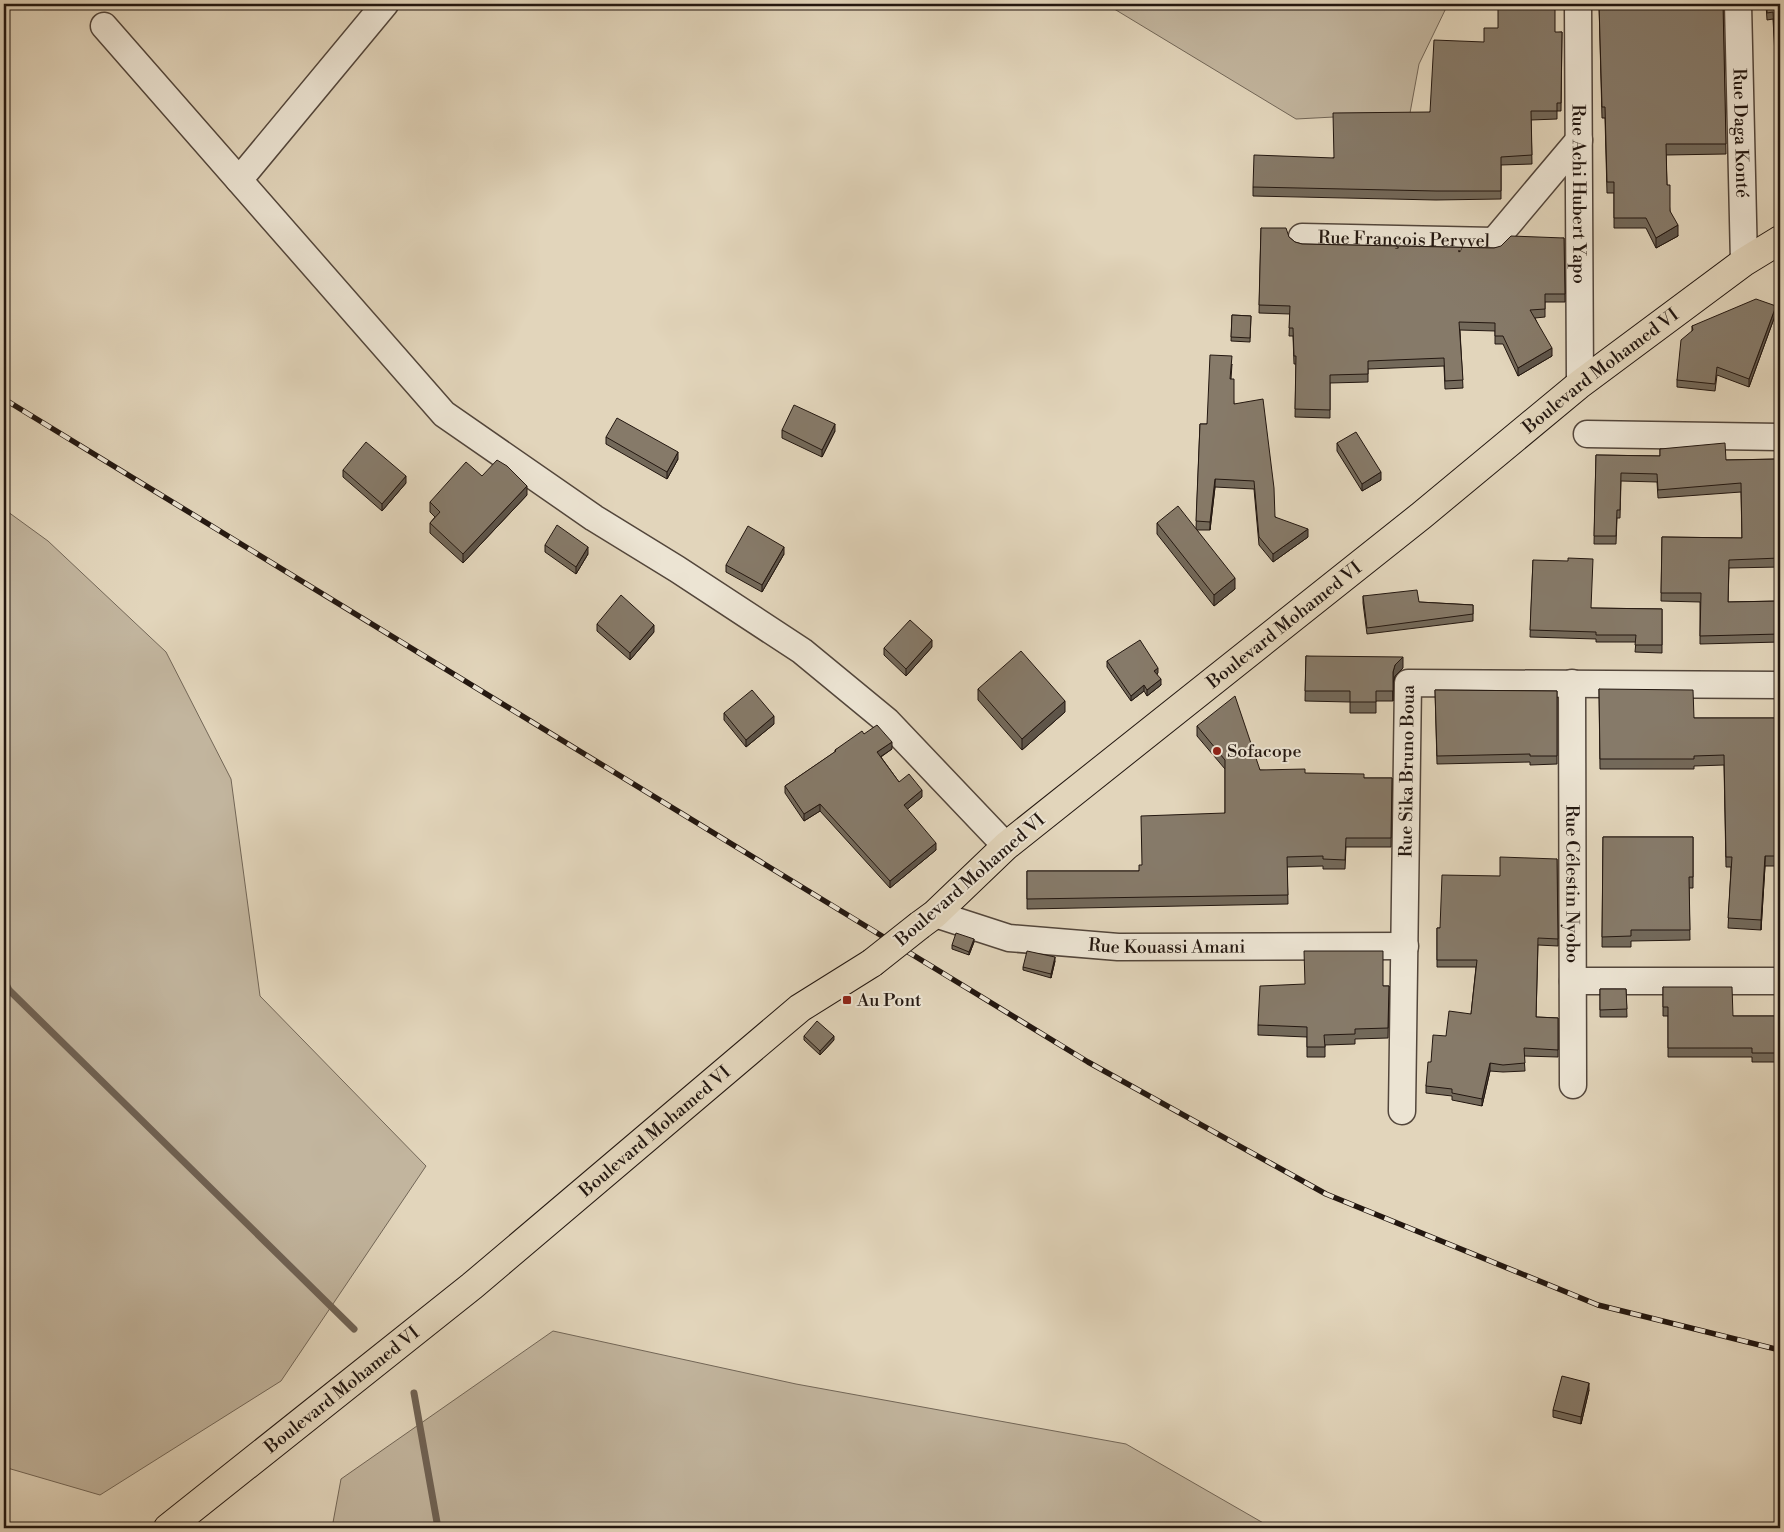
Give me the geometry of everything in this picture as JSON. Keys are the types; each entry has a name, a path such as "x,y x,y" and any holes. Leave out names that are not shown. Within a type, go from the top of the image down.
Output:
{"main road":[{"name":"Boulevard Mohamed VI","path":"168,1528 472,1286 800,1008 872,963 927,920 1006,846 1422,515 1580,384 1744,262 1780,240"}],"street":[{"path":"239,180 384,4"},
{"name":"Rue Achi Hubert Yapo","path":"1578,4 1580,384"},
{"name":"Rue Daga Konté","path":"1738,4 1744,262"},
{"path":"104,26 444,414 594,518 677,569 802,651 887,721 1006,846"},
{"name":"Rue François Peryvel","path":"1302,237 1494,241 1579,140"},
{"path":"1587,434 1780,437"},
{"name":"Rue Sika Bruno Boua","path":"1402,1111 1408,683 1780,685"},
{"name":"Rue Célestin Nyobo","path":"1572,683 1573,1085"},
{"name":"Rue Kouassi Amani","path":"927,920 1009,938 1118,947 1405,946"},
{"path":"1573,981 1780,981"}],"shaded area":[{"path":"1106,4 1448,4 1419,64 1410,113 1296,119"},
{"path":"4,509 48,541 166,652 231,779 260,996 426,1166 281,1381 100,1495 4,1467"},
{"path":"553,1331 796,1384 1126,1444 1272,1528 332,1528 341,1479"}],"building":[{"path":"1498,4 1555,4 1555,32 1562,32 1561,103 1557,103 1557,111 1531,111 1532,155 1501,157 1501,191 1253,187 1254,155 1334,158 1333,113 1430,112 1434,40 1484,42 1484,28 1498,28"},
{"path":"1599,4 1723,4 1726,144 1666,144 1667,185 1670,185 1670,211 1678,225 1656,238 1646,218 1614,218 1614,182 1607,182 1605,107 1602,107"},
{"path":"1767,4 1780,4 1780,108 1777,108 1779,66 1776,66 1773,12 1767,13"},
{"path":"1261,228 1286,228 1289,237 1295,242 1302,244 1494,248 1501,246 1511,236 1564,238 1565,294 1545,294 1545,309 1530,310 1552,348 1518,368 1503,336 1495,336 1495,323 1459,322 1463,380 1445,381 1444,358 1368,361 1368,374 1330,375 1330,410 1295,409 1296,356 1294,356 1293,328 1289,328 1290,306 1259,305"},
{"path":"1756,299 1776,306 1749,379 1717,367 1715,384 1677,380 1681,340 1693,330 1692,326"},
{"path":"1232,315 1251,316 1250,338 1231,337"},
{"path":"1210,355 1232,356 1230,379 1234,379 1234,404 1263,399 1274,488 1275,517 1308,529 1273,554 1259,537 1254,481 1215,479 1210,522 1196,521 1200,424 1207,424"},
{"path":"794,405 835,424 822,450 782,430"},
{"path":"617,418 678,452 667,472 606,437"},
{"path":"1356,432 1381,472 1362,484 1337,443"},
{"path":"366,442 406,476 382,504 343,470"},
{"path":"1725,443 1726,460 1780,459 1780,497 1778,497 1780,558 1729,560 1728,602 1780,601 1780,634 1700,636 1701,593 1661,593 1662,537 1742,538 1741,483 1658,490 1657,474 1621,473 1620,510 1617,510 1616,536 1594,536 1596,455 1660,456 1660,449"},
{"path":"497,460 507,466 527,486 463,554 430,523 440,512 430,502 466,462 482,476"},
{"path":"1178,506 1235,578 1214,595 1157,523"},
{"path":"557,525 588,547 576,567 545,545"},
{"path":"748,526 784,547 762,585 726,565"},
{"path":"1568,558 1593,559 1591,608 1662,609 1662,645 1635,645 1636,635 1596,635 1596,632 1530,630 1533,560 1568,561"},
{"path":"1417,590 1419,602 1473,605 1473,614 1367,628 1363,596"},
{"path":"621,595 654,625 630,653 597,624"},
{"path":"910,620 932,640 906,669 884,648"},
{"path":"1140,640 1158,668 1154,671 1161,679 1147,690 1144,685 1131,696 1107,661"},
{"path":"1021,651 1065,701 1022,739 978,689"},
{"path":"1306,656 1403,657 1395,665 1393,691 1376,691 1376,702 1350,702 1350,691 1305,691"},
{"path":"1599,689 1693,690 1694,718 1780,718 1780,856 1765,856 1761,920 1728,918 1732,857 1726,857 1724,755 1694,756 1694,759 1600,759"},
{"path":"752,690 774,716 746,740 724,713"},
{"path":"1435,690 1557,691 1557,756 1530,756 1530,754 1437,756"},
{"path":"1235,696 1260,770 1305,769 1305,773 1364,774 1364,778 1392,778 1391,838 1346,838 1345,860 1323,859 1323,856 1287,857 1288,895 1027,899 1027,871 1139,871 1139,865 1142,865 1141,816 1225,813 1225,760 1197,726"},
{"path":"877,725 892,742 877,752 899,782 909,774 922,790 904,805 936,843 890,881 820,804 804,814 785,786 862,731 864,734"},
{"path":"1603,837 1693,837 1693,877 1689,877 1690,930 1631,930 1631,936 1602,937"},
{"path":"1500,857 1557,859 1558,939 1538,938 1536,1017 1558,1018 1558,1050 1524,1048 1525,1063 1503,1065 1490,1063 1482,1099 1452,1093 1452,1089 1426,1086 1428,1062 1431,1062 1433,1035 1446,1036 1449,1011 1471,1014 1477,960 1437,960 1437,928 1440,928 1442,875 1500,876"},
{"path":"956,933 974,939 969,952 952,945"},
{"path":"1027,951 1055,957 1051,974 1023,967"},
{"path":"1304,951 1383,951 1383,986 1389,986 1388,1028 1355,1029 1355,1034 1324,1035 1325,1047 1307,1047 1307,1027 1258,1025 1260,986 1305,984"},
{"path":"1663,987 1732,987 1733,1016 1780,1016 1780,1053 1752,1053 1752,1048 1668,1048 1668,1007 1663,1007"},
{"path":"1600,989 1626,989 1627,1009 1600,1010"},
{"path":"817,1021 834,1036 820,1051 804,1036"},
{"path":"1562,1376 1589,1383 1581,1417 1553,1410"}],"waterway":[{"path":"4,980 9,990 354,1329"},
{"path":"414,1393 438,1528"}],"railway":[{"path":"4,399 1088,1062 1326,1194 1598,1305 1780,1350"}],"place":[{"name":"Sofacope","path":"1217,751"},
{"name":"Au Pont","path":"847,1000"}]}
